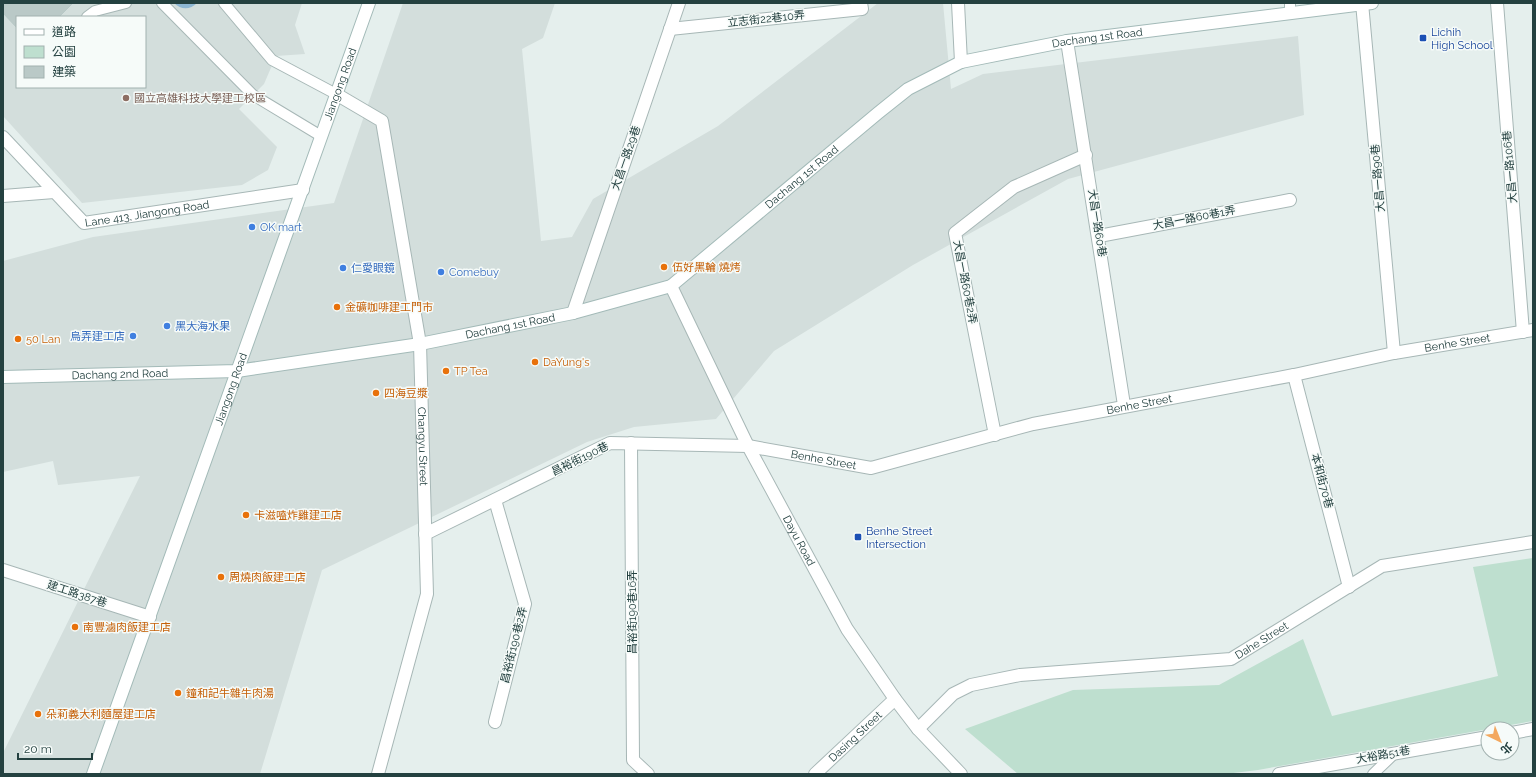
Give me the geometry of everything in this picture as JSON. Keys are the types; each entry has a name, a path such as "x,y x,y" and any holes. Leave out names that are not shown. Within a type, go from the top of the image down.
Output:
{"street":[{"name":"Jiangong Road","path":"93,774 369,3"},
{"name":"大昌一路29巷","path":"573,313 679,3"},
{"path":"958,3 961,62"},
{"name":"大昌一路90巷","path":"1362,3 1394,353"},
{"name":"Dachang 1st Road","path":"237,371 420,344 573,313 671,286 908,89 961,62 1067,41 1290,8 1372,3"},
{"name":"大昌一路106巷","path":"1496,3 1528,331"},
{"name":"立志街22巷10弄","path":"670,29 861,6"},
{"name":"大昌一路60巷","path":"1067,41 1099,236 1124,405"},
{"name":"Changyu Street","path":"336,94 382,121 420,344 427,594 378,774"},
{"name":"Lane 413, Jiangong Road","path":"3,137 84,223 303,190"},
{"name":"大昌一路60巷2弄","path":"995,435 955,233 1014,187 1086,155"},
{"path":"3,196 54,192"},
{"name":"大昌一路60巷1弄","path":"1099,236 1290,200"},
{"name":"Dayu Road","path":"671,286 748,446 847,629 895,699 918,729 961,774"},
{"name":"Benhe Street","path":"748,446 871,468 1033,424 1124,405 1294,375 1394,353 1528,331"},
{"name":"Dachang 2nd Road","path":"3,377 237,371"},
{"name":"本和街70巷","path":"1294,375 1350,587"},
{"name":"昌裕街190巷","path":"425,534 610,443 748,446"},
{"name":"昌裕街190巷16弄","path":"631,444 633,760 648,774"},
{"name":"昌裕街190巷2弄","path":"495,500 525,604 495,722"},
{"name":"Dahe Street","path":"918,729 953,694 972,685 1020,674 1232,659 1382,566 1533,542"},
{"name":"建工路387巷","path":"3,570 150,617"},
{"name":"Dasing Street","path":"815,774 895,699"},
{"path":"1520,731 1533,729"},
{"name":"大裕路51巷","path":"1279,774 1480,738"}],"lane":[{"path":"88,16 95,11 126,3"},
{"path":"162,3 253,94 321,136"},
{"path":"224,3 272,60 336,94"},
{"path":"1373,774 1395,753"}],"shaded area":[{"name":"國立高雄科技大學建工校區","path":"3,3 302,3 295,25 305,54 276,56 264,84 239,109 277,147 268,170 242,185 82,203 3,116"},
{"path":"403,3 555,3 543,38 522,49 541,241 572,237 593,199 718,126 878,3 943,3 951,89 983,74 1298,36 1304,115 1068,179 913,265 774,351 716,419 634,427 587,442 322,570 260,774 3,774 3,753 140,476 58,485 53,461 3,472 3,261 93,237 334,203"}],"green space":[{"path":"1533,558 1533,721 1520,723 1520,721 1480,721 1480,730 1258,770 1225,774 1018,774 965,729 1073,690 1219,685 1303,639 1332,716 1498,676 1473,567"}],"water":[{"path":"174,3 197,3 191,7 183,8"}],"building":[{"path":"3,3 73,3 60,16 16,16 16,27 3,13"}],"place":[{"name":"Lichih High School","path":"1423,38"},
{"name":"國立高雄科技大學建工校區","path":"126,98"},
{"name":"OK mart","path":"252,227"},
{"name":"伍好黑輪 燒烤","path":"664,267"},
{"name":"仁愛眼鏡","path":"343,268"},
{"name":"Comebuy","path":"441,272"},
{"name":"金礦咖啡建工門市","path":"337,307"},
{"name":"黑大海水果","path":"167,326"},
{"name":"烏弄建工店","path":"133,336"},
{"name":"50 Lan","path":"18,339"},
{"name":"DaYung's","path":"535,362"},
{"name":"TP Tea","path":"446,371"},
{"name":"四海豆漿","path":"376,393"},
{"name":"卡滋嗑炸雞建工店","path":"246,515"},
{"name":"Benhe Street Intersection","path":"858,537"},
{"name":"周燒肉飯建工店","path":"221,577"},
{"name":"南豐滷肉飯建工店","path":"75,627"},
{"name":"鐘和記牛雜牛肉湯","path":"178,693"},
{"name":"朵莉義大利麵屋建工店","path":"38,714"}]}
